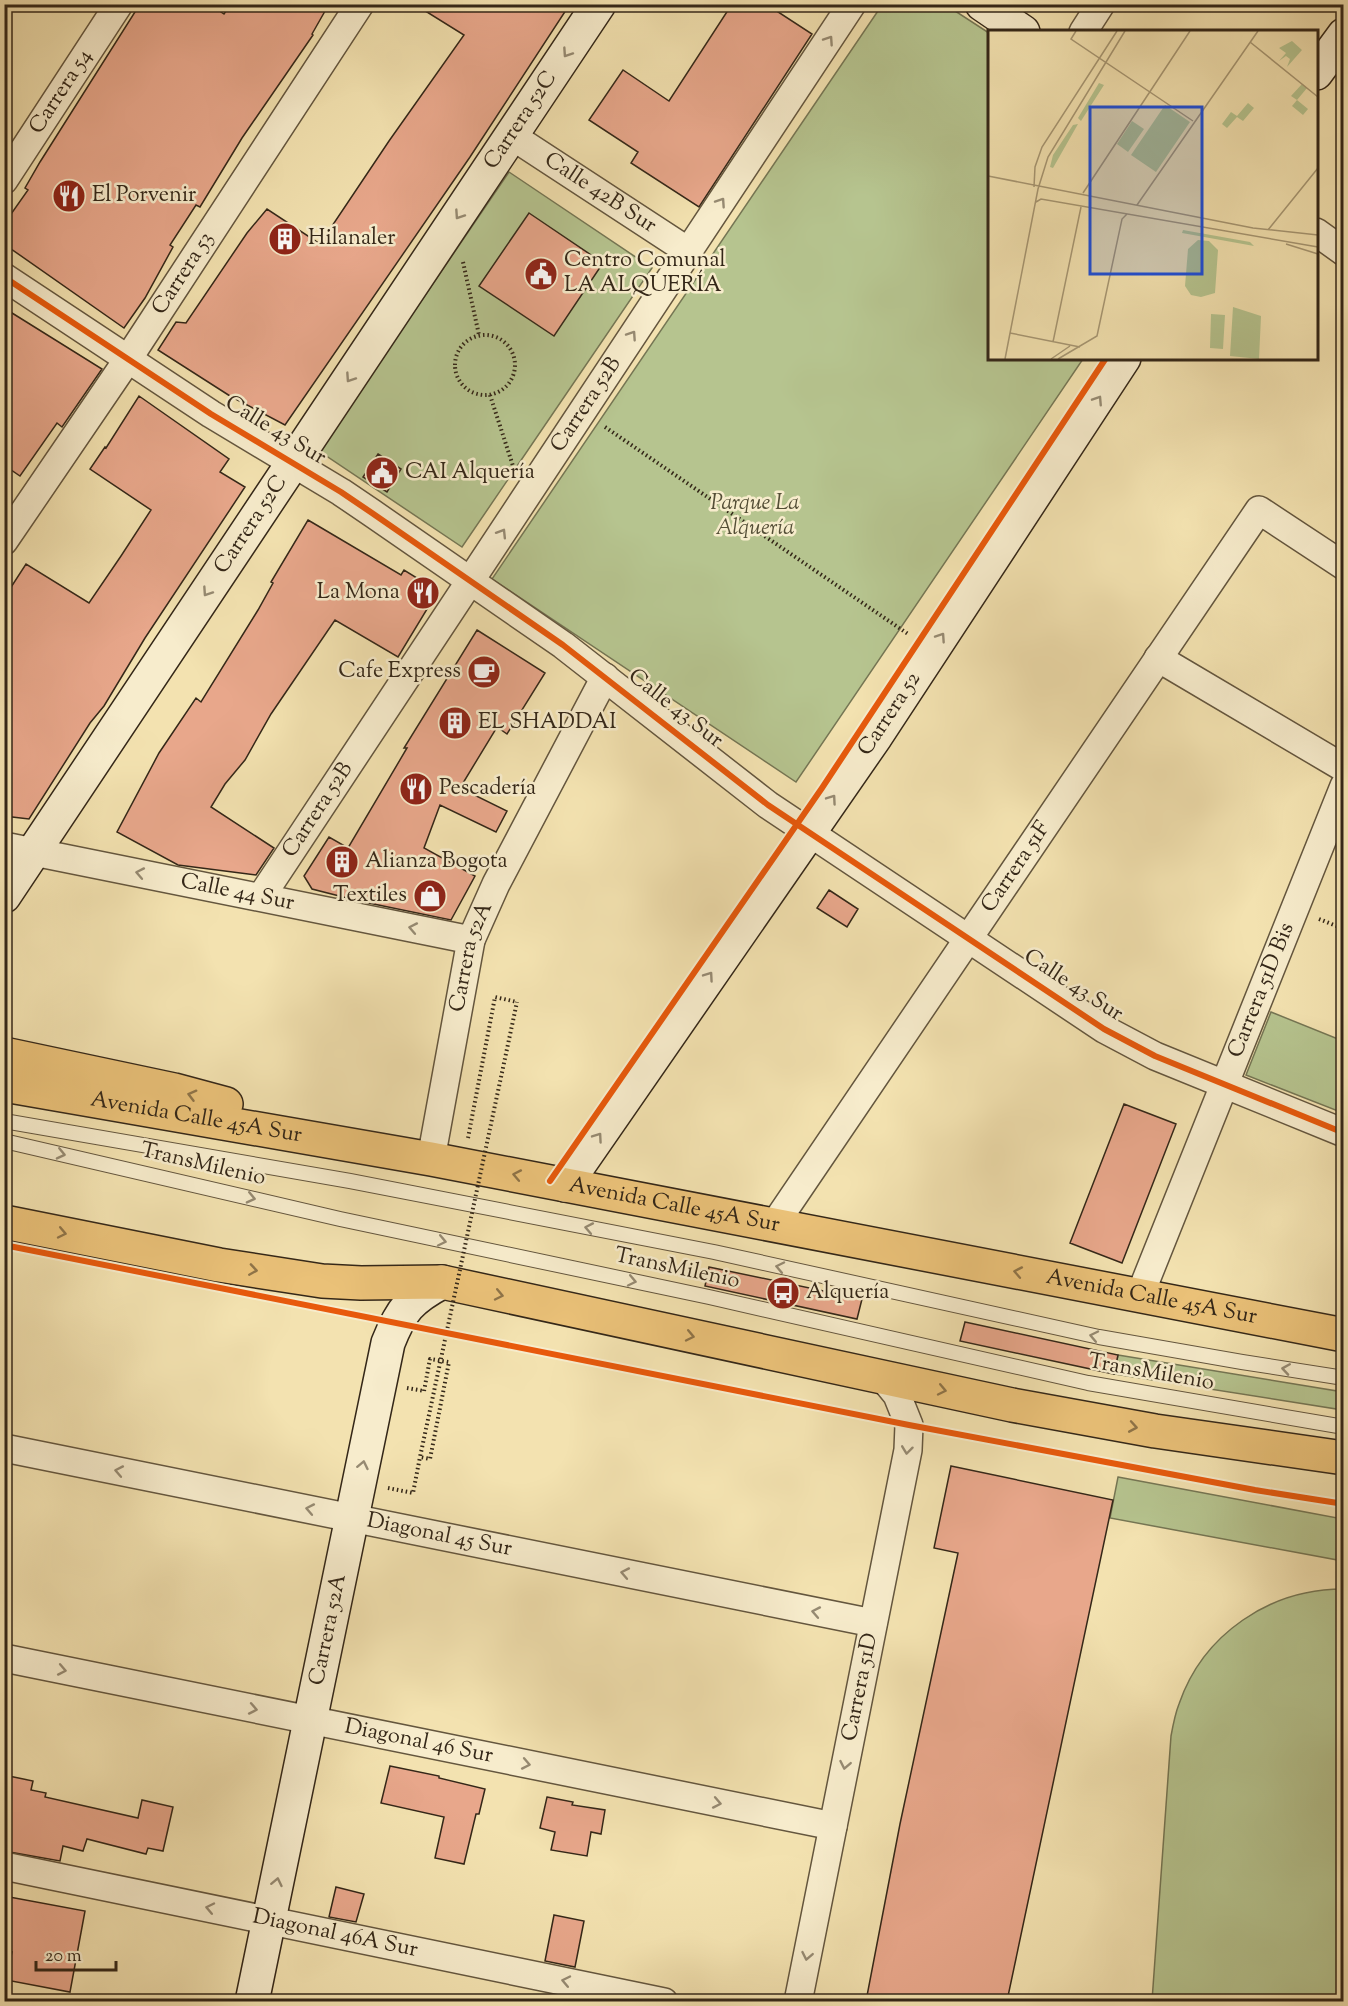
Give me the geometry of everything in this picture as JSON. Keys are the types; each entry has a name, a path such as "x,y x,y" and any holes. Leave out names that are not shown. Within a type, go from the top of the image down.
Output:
{"highway":[{"path":"4,1054 174,1090 431,1159"},
{"name":"Avenida Calle 45A Sur","path":"4,1085 431,1159 1344,1335"},
{"path":"4,1221 219,1265 322,1281 442,1282 1012,1405 1155,1431 1344,1458"}],"street":[{"name":"Carrera 54","path":"4,180 119,4"},
{"name":"Carrera 53","path":"4,541 128,359 360,4"},
{"name":"Carrera 52C","path":"4,897 19,849 293,463 599,4"},
{"name":"Carrera 52B","path":"261,897 852,4"},
{"path":"982,4 1020,30"},
{"path":"1084,30 1101,4"},
{"path":"1318,72 1344,35"},
{"name":"Calle 42B Sur","path":"512,136 688,251"},
{"path":"1318,233 1344,252"},
{"name":"Calle 43 Sur","path":"4,277 211,414 341,492 563,645 768,805 1104,1029 1155,1056 1344,1133"},
{"name":"Carrera 52","path":"565,1185 932,651 1123,360"},
{"name":"Carrera 51F","path":"774,1225 1259,510 1344,566"},
{"path":"1158,658 1344,768"},
{"name":"Carrera 52A","path":"431,1159 471,940 496,884 605,677"},
{"name":"Carrera 51D Bis","path":"1140,1295 1344,786"},
{"name":"Calle 44 Sur","path":"19,849 471,940"},
{"name":"Carrera 52A","path":"252,2001 388,1343 402,1312 424,1292 442,1282"},
{"name":"Carrera 51D","path":"798,2001 908,1450 909,1425 897,1395 883,1378"},
{"name":"Diagonal 45 Sur","path":"4,1448 873,1623"},
{"name":"Diagonal 46 Sur","path":"4,1658 832,1826"},
{"name":"Diagonal 46A Sur","path":"4,1866 664,2001"}],"lane":[{"name":"TransMilenio","path":"4,1121 350,1181 714,1252 1099,1337 1344,1378"},
{"name":"TransMilenio","path":"4,1141 340,1219 708,1297 1088,1383 1344,1427"}],"path":[{"path":"462,260 479,335"},
{"path":"479,335 489,335 500,339 507,345 515,363 511,381 504,389 490,395 476,395 467,390 460,384 454,365 456,354 461,346 469,339 479,335"},
{"path":"490,395 523,499"},
{"path":"582,411 932,651"},
{"path":"382,1487 413,1493 517,1002 495,997 471,1124"},
{"path":"439,1332 450,1334"},
{"path":"420,1457 430,1459 449,1362 430,1359 424,1391"}],"green space":[{"name":"Parque La Alquería","path":"882,5 946,5 988,32 988,360 1082,360 796,782 492,579"},
{"path":"509,172 652,268 462,547 319,451"},
{"path":"1271,1012 1343,1041 1343,1113 1246,1075"},
{"path":"1118,1355 1343,1392 1343,1410 1114,1374"},
{"path":"1118,1477 1343,1519 1343,1561 1110,1518"},
{"path":"1343,1589 1343,2001 1152,2001 1171,1736 1178,1708 1190,1679 1204,1656 1222,1637 1243,1620 1265,1607 1290,1597 1316,1591"}],"building":[{"path":"140,4 209,4 224,14 231,4 329,4 313,35 242,138 200,207 196,205 170,245 173,247 145,298 124,328 4,244 4,224 28,190 25,188 40,162"},
{"path":"414,4 570,4 470,157 285,425 230,396 158,350 176,322 186,323 247,233 267,209 320,244 464,35"},
{"path":"732,4 766,4 812,34 699,207 631,163 638,152 589,120 623,70 669,101"},
{"name":"Centro Comunal LA ALQUERÍA","path":"529,213 603,263 554,336 479,286"},
{"path":"4,308 102,369 62,427 57,423 20,476 4,465"},
{"path":"139,396 229,459 220,472 245,487 29,819 4,816 4,598 26,564 89,603 121,556 151,510 90,469"},
{"name":"CAI Alquería","path":"378,454 401,469 387,492 363,477"},
{"path":"308,520 401,575 404,570 438,591 398,657 335,620 271,714 245,760 225,784 211,807 274,848 256,875 178,865 117,832 159,753 196,698 201,702 258,610 273,583 271,582"},
{"path":"477,630 545,673 507,734 497,727 460,788 507,811 496,832 440,805 424,848 475,876 451,920 312,889 304,876 329,837 348,848 407,748 404,748"},
{"path":"829,890 858,909 847,927 817,908"},
{"path":"1124,1104 1176,1124 1122,1263 1070,1243"},
{"name":"Alquería","path":"709,1267 862,1299 857,1319 705,1286"},
{"path":"965,1322 1118,1355 1114,1374 960,1341"},
{"path":"951,1466 1113,1500 1007,2001 866,2001 900,1824 958,1553 934,1548"},
{"path":"390,1766 439,1776 439,1778 485,1789 479,1814 476,1814 464,1864 435,1858 444,1817 381,1803"},
{"path":"4,1775 33,1781 31,1790 46,1793 45,1797 138,1818 142,1800 173,1807 163,1851 148,1848 146,1854 87,1839 83,1851 63,1846 60,1861 4,1851"},
{"path":"547,1797 573,1802 572,1805 605,1810 601,1834 591,1832 587,1856 551,1850 555,1832 540,1828"},
{"path":"336,1887 364,1894 356,1922 329,1917"},
{"path":"4,1896 85,1911 70,1992 6,1980 12,1952 4,1951"},
{"path":"554,1915 584,1921 575,1967 545,1961"}],"cycle path":[{"path":"4,277 211,414 372,513 563,645 768,805 1104,1029 1155,1056 1344,1133"},
{"path":"550,1181 822,788 1105,360"},
{"path":"4,1245 909,1425 1255,1490 1344,1504"}],"place":[{"name":"El Porvenir","path":"69,196"},
{"name":"Hilanaler","path":"285,239"},
{"name":"Centro Comunal LA ALQUERÍA","path":"541,274"},
{"name":"CAI Alquería","path":"382,473"},
{"name":"La Mona","path":"423,593"},
{"name":"Cafe Express","path":"484,672"},
{"name":"EL SHADDAI","path":"455,723"},
{"name":"Pescadería","path":"416,789"},
{"name":"Alianza Bogota","path":"342,862"},
{"name":"Textiles","path":"430,896"},
{"name":"Alquería","path":"783,1293"}]}
